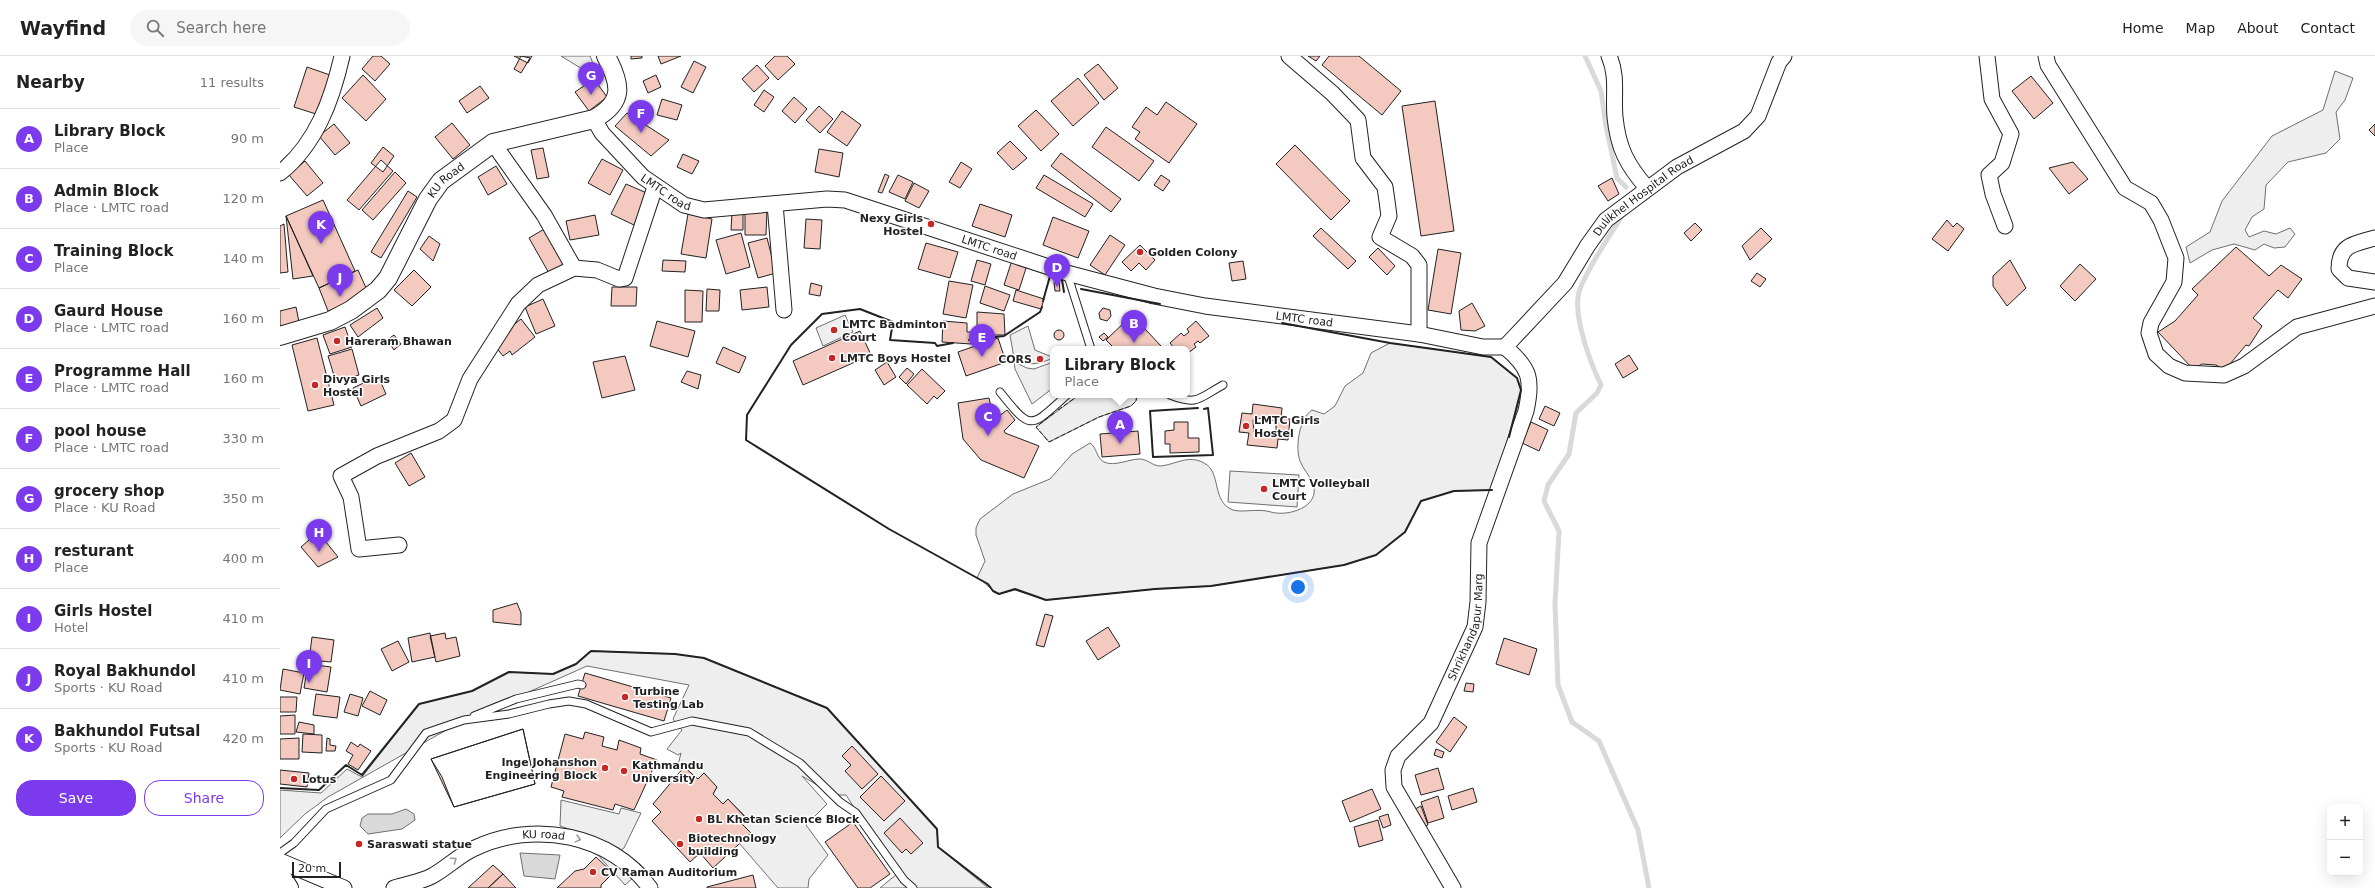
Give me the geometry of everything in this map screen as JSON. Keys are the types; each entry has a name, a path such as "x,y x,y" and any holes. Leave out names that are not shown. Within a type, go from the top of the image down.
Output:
{"street":[{"path":"280,173 295,161 313,138 323,115 342,56"},
{"name":"KU Road","path":"280,336 330,320 351,310 378,290 388,278 413,227 441,181 493,143 594,119 606,113 617,100 618,92 613,70 606,56"},
{"path":"1289,56 1332,93 1358,120 1362,158 1385,186 1389,216 1380,237 1412,256 1419,265 1419,334"},
{"path":"1608,56 1614,68 1615,116 1619,143 1628,164 1645,190"},
{"name":"Dulikhel Hospital Road","path":"1505,346 1565,284 1595,233 1619,208 1677,167 1726,143 1744,131 1758,116 1779,62 1784,56"},
{"path":"1987,56 1992,99 2011,134 2002,163 1989,175 1993,194 2005,226"},
{"path":"2046,56 2048,65 2125,188 2151,203 2161,220 2176,258 2174,282 2151,323 2149,333 2156,354 2169,366 2185,373 2224,375 2244,366 2297,328 2375,306"},
{"name":"LMTC road","path":"594,119 602,134 643,177 684,205 704,210 827,198 845,200 1067,273 1140,293 1205,306 1419,334 1483,347 1505,346"},
{"path":"493,143 544,215 574,268"},
{"path":"399,545 359,549 352,497 342,476 377,456 439,431 454,420 470,379 518,304 538,285 574,268 597,270 619,279 625,278 655,186"},
{"path":"775,204 784,310"},
{"path":"2375,238 2347,247 2339,258 2339,268 2348,278 2375,282"},
{"name":"Shrikhandapur Marg","path":"1453,888 1394,788 1393,770 1398,756 1431,723 1475,627 1478,602 1479,543 1526,411 1531,388 1526,372 1517,357 1505,346"},
{"name":"KU road","path":"394,888 429,882 463,854 487,843 517,836 556,834 585,841 620,857 639,874 650,888"},
{"path":"280,861 344,888"},
{"path":"280,874 289,888"}],"lane":[{"path":"1067,273 1091,346"},
{"path":"1180,398 1191,401 1199,400 1223,385"},
{"path":"1000,392 1018,415 1026,421 1031,422 1039,419 1064,398"},
{"path":"280,853 294,843 326,809 391,780 426,733 544,691 578,684 582,685"},
{"path":"464,720 509,714 548,704 570,701 586,704 651,732 692,721 749,732 800,763 840,802 856,813 904,880 913,888"}],"shaded area":[{"path":"561,56 590,56 597,73 592,75"},
{"path":"2335,71 2353,78 2345,100 2336,112 2340,139 2326,153 2288,162 2266,185 2264,209 2252,217 2245,230 2249,237 2264,231 2276,234 2290,228 2295,234 2285,247 2274,248 2264,244 2255,250 2234,244 2212,250 2190,263 2186,247 2210,232 2222,201 2272,136 2323,110"},
{"name":"LMTC Badminton Court","path":"845,315 853,332 823,346 816,328"},
{"path":"1028,326 1035,350 1050,356 1050,359 1032,364 1014,358 1010,335"},
{"path":"1390,343 1491,357 1517,378 1521,390 1517,408 1492,490 1454,491 1421,501 1405,532 1376,555 1344,565 1211,586 1155,589 1046,600 1015,590 999,594 977,578 985,561 976,535 976,528 980,519 1013,494 1050,479 1072,454 1090,443 1101,460 1113,464 1140,459 1160,466 1187,460 1204,463 1210,467 1213,473 1222,501 1226,506 1233,510 1261,510 1286,513 1301,508 1308,504 1312,499 1314,492 1313,484 1301,464 1298,448 1299,434 1304,420 1312,410 1324,414 1335,406 1345,386 1363,373 1371,353"},
{"path":"1014,362 1027,368 1034,369 1050,363 1050,390 1032,404 1015,369"},
{"path":"1075,398 1136,398 1136,401 1131,406 1099,417 1049,442 1036,427"},
{"name":"LMTC Volleyball Court","path":"1230,471 1299,475 1297,507 1228,502"},
{"path":"591,651 675,654 704,658 827,708 937,829 938,847 988,888 880,888 897,874 846,795 834,795 802,776 827,804 806,825 828,855 809,879 808,888 778,888 739,843 751,833 740,822 745,816 728,799 723,804 713,794 717,787 704,774 698,779 684,767 677,769 681,753 678,755 667,749 682,730 673,719 689,685 587,666 457,724 328,797 305,814 280,838 280,790 321,793 347,769 362,777 419,704 472,691 509,672 553,674 576,664"},
{"path":"561,800 619,814 621,808 641,813 624,848 620,851 599,839 560,826"},
{"path":"406,809 414,814 415,820 402,829 368,834 360,826 362,818 368,814 392,814"},
{"path":"520,853 560,855 555,879 524,876"},
{"path":"597,854 635,876 625,885"}],"building":[{"path":"373,56 381,56 390,64 375,81 362,69"},
{"path":"514,56 532,56 528,63"},
{"path":"521,56 530,58 521,73 514,69"},
{"path":"631,56 642,56 642,58 631,59"},
{"path":"658,56 681,56 661,64"},
{"path":"775,56 787,56 795,64 778,80 765,66"},
{"path":"1308,56 1320,56 1316,61"},
{"path":"1329,56 1359,56 1401,91 1382,115 1322,65"},
{"path":"694,61 706,67 693,93 681,87"},
{"path":"1098,64 1118,88 1104,100 1084,75"},
{"path":"757,65 769,78 754,92 742,79"},
{"path":"307,67 330,75 316,114 294,107"},
{"path":"363,75 386,99 366,121 342,98"},
{"path":"656,75 661,87 648,93 643,81"},
{"path":"2031,76 2053,103 2034,119 2012,91"},
{"path":"1078,78 1099,103 1073,126 1051,101"},
{"path":"594,79 607,97 589,111 575,92"},
{"path":"480,86 489,98 467,113 459,101"},
{"path":"764,90 774,97 764,112 754,105"},
{"path":"794,97 807,109 795,123 782,111"},
{"path":"662,99 682,105 677,120 657,115"},
{"path":"1435,101 1454,231 1421,236 1402,106"},
{"path":"1166,102 1197,124 1169,163 1135,139 1140,132 1132,127 1146,107 1157,115"},
{"path":"819,106 833,119 820,133 806,120"},
{"path":"1036,110 1059,134 1041,151 1018,126"},
{"path":"842,111 861,125 847,146 827,132"},
{"path":"627,113 669,140 651,156 615,126"},
{"path":"452,123 470,145 453,159 435,137"},
{"path":"334,124 350,143 335,155 319,136"},
{"path":"2375,124 2375,136 2369,130"},
{"path":"1106,127 1154,161 1139,181 1092,147"},
{"path":"1010,141 1027,158 1013,170 997,153"},
{"path":"1295,145 1350,201 1331,220 1276,164"},
{"path":"383,147 394,156 383,172 371,163"},
{"path":"543,148 549,177 537,179 531,150"},
{"path":"819,149 843,153 839,177 815,172"},
{"path":"1061,153 1121,199 1111,212 1051,166"},
{"path":"683,154 699,161 692,174 677,167"},
{"path":"602,159 623,170 610,195 588,183"},
{"path":"381,160 393,171 359,210 347,200"},
{"path":"305,161 323,183 307,196 289,175"},
{"path":"961,162 972,169 960,188 949,182"},
{"path":"2073,162 2088,179 2069,194 2049,168"},
{"path":"496,166 507,184 488,195 478,177"},
{"path":"395,172 406,183 373,220 362,210"},
{"path":"885,174 889,176 882,193 878,192"},
{"path":"898,175 913,182 905,199 889,192"},
{"path":"1044,175 1093,204 1085,217 1036,188"},
{"path":"1161,175 1170,181 1163,191 1154,185"},
{"path":"1612,178 1619,194 1608,201 1598,186"},
{"path":"914,183 929,191 919,208 905,201"},
{"path":"626,184 649,194 634,225 611,214"},
{"path":"408,191 417,197 381,258 371,252"},
{"path":"323,200 355,271 319,288 286,216"},
{"path":"980,204 1012,215 1005,237 972,226"},
{"path":"745,209 767,209 766,235 745,235"},
{"path":"732,212 743,212 743,230 731,230"},
{"path":"688,214 712,219 706,258 681,254"},
{"path":"595,215 599,235 570,240 566,221"},
{"path":"286,216 313,276 293,279"},
{"path":"1053,217 1089,231 1078,258 1043,245"},
{"path":"806,219 822,220 820,249 804,248"},
{"path":"1947,220 1953,227 1957,223 1964,229 1948,251 1932,239"},
{"path":"1695,223 1702,230 1691,241 1684,233"},
{"path":"284,224 288,272 280,273 280,226"},
{"path":"546,228 568,265 550,275 529,238"},
{"path":"1321,228 1356,261 1348,269 1313,236"},
{"path":"1761,228 1772,239 1750,260 1742,246"},
{"path":"741,233 750,267 726,274 716,240"},
{"path":"1110,235 1125,245 1105,275 1090,265"},
{"path":"429,236 440,244 433,261 420,249"},
{"path":"767,238 776,273 758,278 748,243"},
{"path":"926,243 958,252 950,278 918,269"},
{"name":"Golden Colony","path":"1140,245 1155,260 1146,270 1139,263 1131,271 1122,262"},
{"path":"2236,247 2269,276 2281,265 2302,279 2288,298 2278,290 2253,318 2262,326 2249,346 2246,345 2225,370 2216,365 2202,364 2193,369 2158,332 2175,321 2198,295 2192,289"},
{"path":"1378,248 1395,266 1387,275 1369,257"},
{"path":"1438,249 1461,253 1451,314 1428,310"},
{"path":"663,260 686,261 685,272 662,271"},
{"path":"977,260 991,264 985,285 971,281"},
{"path":"1012,260 1027,265 1019,290 1004,285"},
{"path":"2010,260 2026,288 2007,306 1993,286 1993,276"},
{"path":"1243,261 1246,279 1232,281 1229,263"},
{"path":"2080,264 2096,279 2075,301 2060,286"},
{"path":"358,270 367,290 347,304 328,311 319,288"},
{"path":"414,270 431,287 412,306 394,290"},
{"path":"1757,273 1766,279 1760,287 1751,281"},
{"path":"949,281 973,285 966,318 943,314"},
{"path":"1059,281 1060,291 1055,291 1054,282"},
{"path":"811,283 822,286 820,296 809,294"},
{"path":"985,286 1010,295 1004,311 980,303"},
{"path":"612,287 637,287 636,306 611,306"},
{"path":"767,287 769,307 742,310 740,290"},
{"path":"707,289 720,290 719,311 706,311"},
{"path":"685,290 703,291 702,322 685,322"},
{"path":"1016,290 1044,299 1041,309 1013,301"},
{"path":"543,299 555,326 536,334 525,307"},
{"path":"1472,303 1485,326 1475,331 1461,330 1459,311"},
{"path":"296,307 299,322 280,326 280,311"},
{"path":"377,308 383,318 358,337 350,325"},
{"path":"1103,308 1110,310 1111,316 1107,321 1100,319 1099,313"},
{"path":"977,312 1004,314 1005,335 977,335"},
{"path":"1132,315 1161,346 1112,346 1106,340"},
{"path":"521,319 535,337 512,355 510,351 503,356 495,346 510,331 508,329"},
{"path":"657,321 695,331 688,357 650,346"},
{"path":"943,321 967,323 967,332 972,332 971,344 942,342"},
{"path":"1196,321 1209,336 1200,343 1198,341 1194,344 1196,347 1190,352 1190,346 1172,346 1170,343 1181,333 1184,336 1189,332 1187,329"},
{"name":"Hareram Bhawan","path":"345,327 352,347 330,354 323,335"},
{"path":"1057,330 1061,330 1063,331 1063,339 1057,340 1054,337 1054,333"},
{"name":"LMTC Boys Hostel","path":"860,331 871,355 803,385 793,361"},
{"path":"1104,333 1108,337 1103,341 1099,337"},
{"path":"394,335 401,344 394,350 387,340"},
{"name":"Divya Girls Hostel","path":"317,338 334,405 308,411 292,345"},
{"path":"998,338 1006,362 966,376 958,352"},
{"path":"723,347 746,357 739,373 716,363"},
{"path":"352,349 359,375 336,382 328,356"},
{"path":"1629,355 1638,369 1623,378 1615,364"},
{"path":"625,356 635,390 602,398 593,362"},
{"path":"887,362 896,377 884,385 875,370"},
{"path":"907,368 914,374 906,384 899,377"},
{"path":"922,369 945,391 937,399 934,396 927,404 907,385"},
{"path":"687,371 701,375 698,389 681,382"},
{"path":"378,376 386,394 361,406 353,388"},
{"path":"989,398 994,420 1007,410 1015,420 1004,431 1005,433 1039,446 1024,478 981,460 963,439 958,403"},
{"name":"LMTC Girls Hostel","path":"1253,404 1282,408 1281,418 1290,419 1288,440 1278,439 1277,448 1247,445 1249,433 1239,432 1242,413 1252,414","holes":["1256,418 1276,421 1276,433 1273,435 1254,432 1253,420"]},
{"path":"1545,406 1560,413 1554,426 1539,419"},
{"path":"1174,422 1188,422 1188,438 1199,438 1199,452 1170,453 1170,444 1165,444 1165,431 1174,430"},
{"path":"1531,422 1548,430 1539,451 1522,443"},
{"path":"1138,431 1140,454 1102,457 1100,434"},
{"path":"411,453 425,477 409,486 395,463"},
{"path":"318,532 338,557 318,567 301,547"},
{"path":"517,603 521,613 521,625 493,622 493,610"},
{"path":"1045,614 1053,616 1044,647 1036,645"},
{"path":"1108,627 1120,646 1098,660 1086,641"},
{"path":"430,633 435,657 412,662 408,638"},
{"path":"445,633 446,639 456,637 460,656 436,662 430,636"},
{"path":"312,637 334,640 331,662 309,660"},
{"path":"1504,638 1537,649 1529,675 1496,664"},
{"path":"398,641 409,662 392,671 381,649"},
{"path":"308,664 331,667 327,692 304,688"},
{"path":"283,669 304,673 300,694 280,690"},
{"name":"Turbine Testing Lab","path":"585,673 671,698 664,721 578,696"},
{"path":"1466,683 1474,684 1473,692 1464,691"},
{"path":"370,691 387,700 380,715 362,706"},
{"path":"316,694 340,697 337,718 313,715"},
{"path":"350,694 363,698 358,716 344,712"},
{"path":"280,697 297,697 296,712 280,712"},
{"path":"295,715 295,734 280,734 280,716"},
{"path":"1454,717 1467,727 1450,752 1436,742"},
{"path":"299,722 314,725 314,734 296,732"},
{"path":"523,729 535,784 454,807 442,777 431,759"},
{"path":"523,729 535,784 454,807 431,759"},
{"name":"Inge Johanshon Engineering Block","path":"585,732 604,737 602,746 617,750 619,740 641,748 640,754 657,760 634,810 615,804 613,810 562,797 564,791 551,787 565,734 583,739"},
{"path":"303,734 322,735 322,753 302,752"},
{"path":"299,738 299,759 280,759 280,739"},
{"path":"327,738 330,739 330,745 336,746 335,751 326,751"},
{"path":"351,742 358,747 360,744 371,751 358,770 348,764 353,755 346,751"},
{"path":"852,746 878,774 862,789 845,771 851,765 842,756"},
{"path":"1436,749 1444,752 1442,758 1434,755"},
{"name":"BL Khetan Science Block","path":"684,767 698,779 704,773 717,787 713,794 723,804 728,799 745,817 740,822 751,833 713,868 700,853 690,862 652,821 661,812 653,804"},
{"path":"1438,768 1444,789 1421,795 1415,775"},
{"name":"Lotus","path":"280,770 309,773 307,787 280,784"},
{"path":"881,776 905,801 884,821 860,797"},
{"path":"1473,788 1477,802 1452,810 1448,796"},
{"path":"1372,789 1381,809 1350,822 1342,801"},
{"path":"1438,796 1444,818 1428,823 1421,802"},
{"path":"1421,806 1428,825 1422,828 1415,809"},
{"path":"1388,814 1391,825 1383,828 1379,817"},
{"path":"900,818 923,843 911,854 906,849 902,853 884,833"},
{"path":"1378,820 1383,840 1359,847 1354,827"},
{"path":"853,822 890,874 870,888 858,888 825,842"},
{"name":"CV Raman Auditorium","path":"596,857 613,873 601,885 601,888 557,888 575,871 584,869"},
{"path":"493,865 503,874 488,888 468,888"},
{"path":"503,874 516,888 488,888"},
{"path":"753,875 756,888 707,888 707,887"}],"waterway":[{"path":"1585,56 1601,91 1606,126 1617,178 1626,187"},
{"path":"1623,214 1590,267 1578,297 1579,318 1584,341 1601,385 1597,393 1576,413 1569,454 1548,485 1544,501 1559,531 1555,604 1558,685 1572,722 1599,741 1638,830 1649,888"}],"fence":[{"path":"1058,410 1075,398"},
{"path":"1054,413 1036,427 1049,442 1099,417 1131,406 1136,401 1136,398"}],"wall":[{"path":"1043,301 1050,276 1062,280 1064,292"},
{"path":"1081,289 1160,304"},
{"path":"969,340 1004,336 1040,312 1042,307"},
{"path":"953,343 937,346 935,343 890,340 893,322 860,309 822,314 791,345 747,415 746,440 889,529 988,584 993,591 999,594 1015,589 1046,600 1155,589 1211,586 1344,565 1376,555 1405,532 1421,501 1454,491 1492,490"},
{"path":"1282,323 1390,343 1491,357 1517,378 1521,390 1509,437"},
{"path":"1198,408 1150,411 1153,457 1213,455 1208,408 1204,409"},
{"path":"280,788 319,790 346,765 362,775 419,704 472,691 509,672 553,674 576,664 591,651 675,654 704,658 827,708 937,829 938,847 991,888"}],"place":[{"name":"grocery shop","path":"591,95"},
{"name":"pool house","path":"641,133"},
{"name":"Nexy Girls Hostel","path":"931,224"},
{"name":"Bakhundol Futsal","path":"321,244"},
{"name":"Golden Colony","path":"1140,252"},
{"name":"Gaurd House","path":"1057,287"},
{"name":"Royal Bakhundol","path":"340,297"},
{"name":"LMTC Badminton Court","path":"834,330"},
{"name":"Hareram Bhawan","path":"337,341"},
{"name":"Admin Block","path":"1134,343"},
{"name":"Programme Hall","path":"982,357"},
{"name":"LMTC Boys Hostel","path":"832,358"},
{"name":"CORS","path":"1040,359"},
{"name":"Divya Girls Hostel","path":"315,385"},
{"name":"LMTC Girls Hostel","path":"1246,426"},
{"name":"Training Block","path":"988,436"},
{"name":"Library Block","path":"1120,444"},
{"name":"LMTC Volleyball Court","path":"1264,489"},
{"name":"resturant","path":"319,552"},
{"name":"Girls Hostel","path":"309,683"},
{"name":"Turbine Testing Lab","path":"625,697"},
{"name":"Inge Johanshon Engineering Block","path":"605,768"},
{"name":"Kathmandu University","path":"624,771"},
{"name":"Lotus","path":"294,779"},
{"name":"BL Khetan Science Block","path":"699,819"},
{"name":"Saraswati statue","path":"359,844"},
{"name":"Biotechnology building","path":"680,844"},
{"name":"CV Raman Auditorium","path":"593,872"}]}
